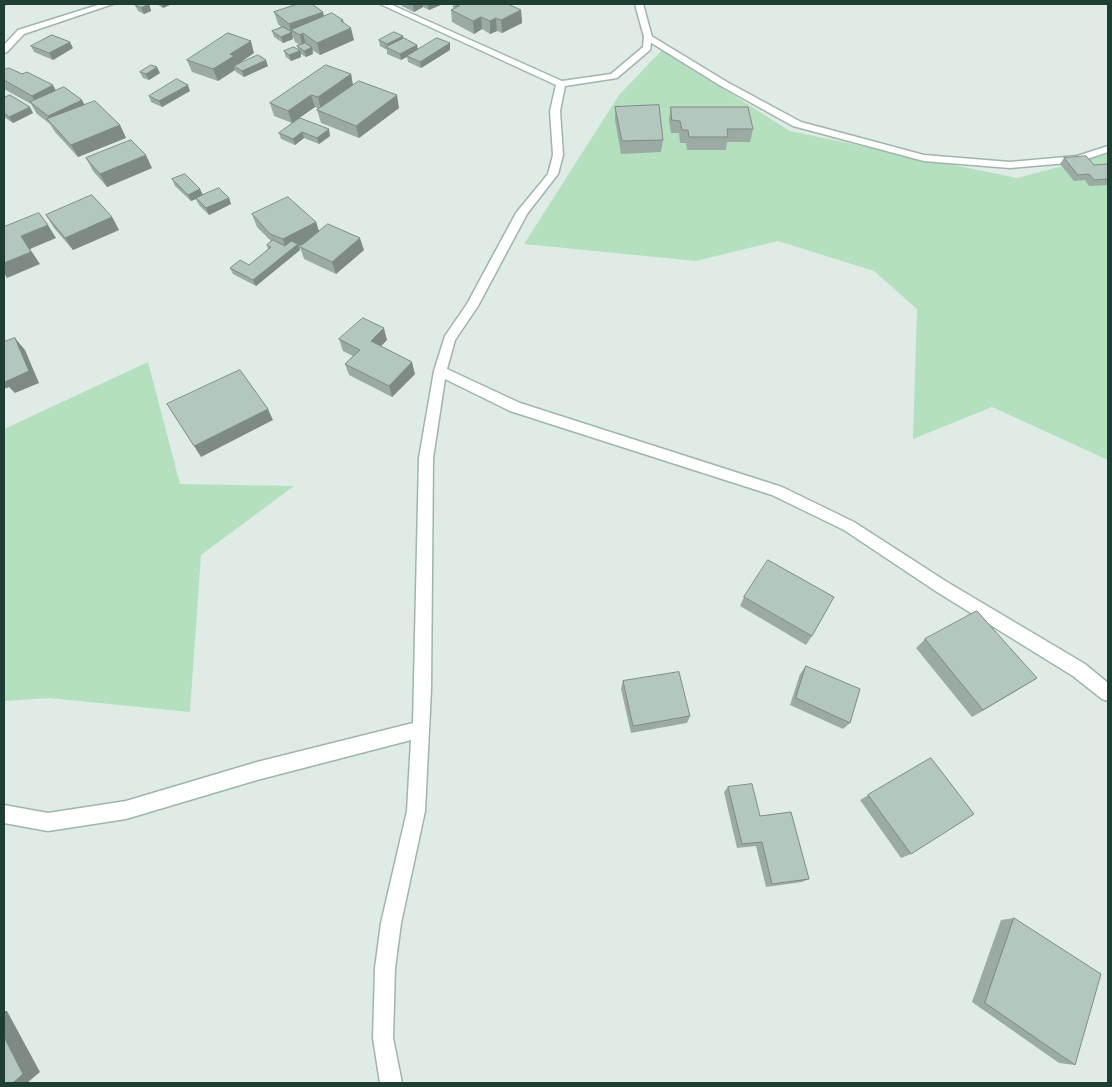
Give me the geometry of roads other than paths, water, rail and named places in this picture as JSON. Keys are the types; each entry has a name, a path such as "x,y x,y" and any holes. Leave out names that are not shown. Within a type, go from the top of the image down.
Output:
{"street":[{"path":"4,50 21,32 109,4"},
{"path":"384,4 561,84 614,76 648,48 648,37 639,4"},
{"path":"648,37 724,84 797,124 924,158 1010,164 1078,159 1108,149"},
{"path":"391,1083 383,1038 385,968 391,923 416,811 419,730 423,690 426,458 440,371 449,339 472,306 522,213 553,174 558,155 555,110 561,84"},
{"path":"440,371 515,407 777,491 849,526 942,587 1078,670 1108,693"},
{"path":"4,814 48,822 126,810 257,771 419,730"}]}
